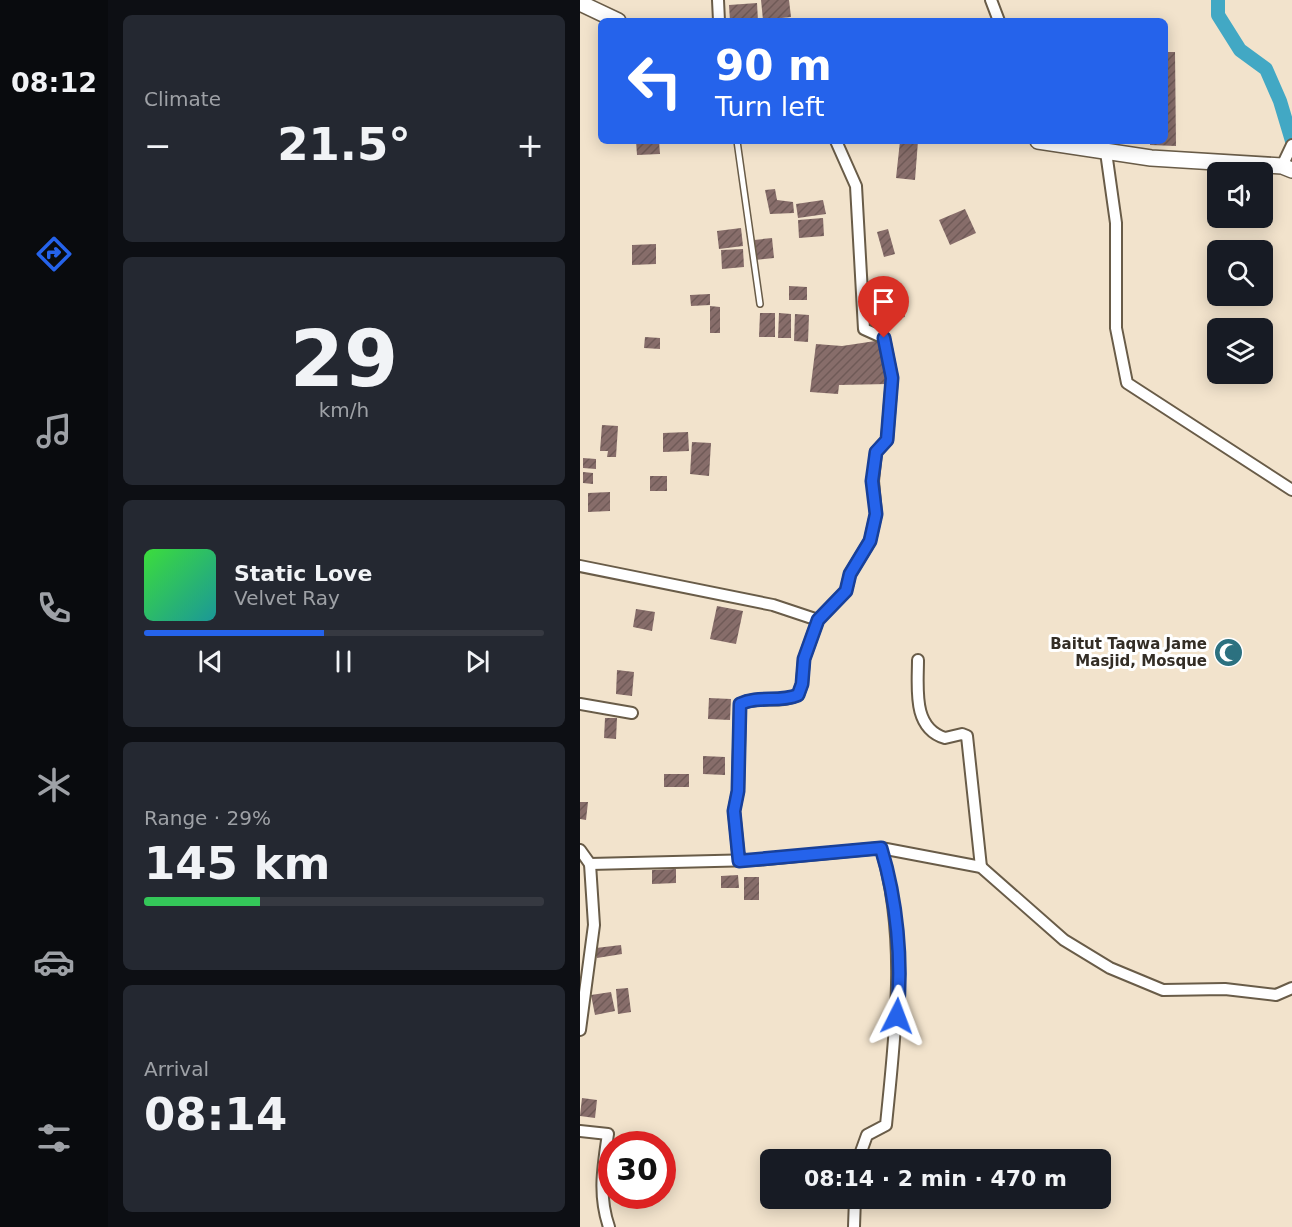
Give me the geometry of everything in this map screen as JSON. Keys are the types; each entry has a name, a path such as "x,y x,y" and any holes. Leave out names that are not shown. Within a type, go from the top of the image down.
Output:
{"main road":[{"path":"580,3 612,18"},
{"path":"1057,144 1151,158 1287,168"}],"street":[{"path":"718,0 719,18"},
{"path":"991,0 998,18"},
{"path":"739,861 734,811 738,791 740,704 750,699 790,699 798,695 802,684 804,659 818,620 846,591 850,574 870,541 876,514 872,481 876,452 887,440 892,378 884,338 864,329 856,186 837,144"},
{"path":"1287,168 1290,149"},
{"path":"1106,152 1116,223 1116,328 1127,383 1291,490"},
{"path":"580,566 773,605 818,620"},
{"path":"918,660 918,708 925,725 945,738 962,734 967,736 981,867"},
{"path":"580,704 632,713"},
{"path":"862,1149 867,1135 886,1125 899,994 893,902 881,848"},
{"path":"590,864 739,861 881,848 981,867 1064,940 1110,968 1163,990 1225,989 1276,995 1291,988"},
{"path":"580,850 590,864 594,925 580,1030"},
{"path":"580,1131 608,1134 601,1175 602,1208 609,1227"},
{"path":"854,1227 855,1209"}],"lane":[{"path":"737,144 760,304"}],"building":[{"path":"761,0 789,0 791,17 763,18"},
{"path":"757,3 758,18 730,18 729,5"},
{"path":"1168,52 1175,52 1176,146 1150,145 1168,144"},
{"path":"636,144 659,144 660,154 637,155"},
{"path":"900,144 918,144 915,180 896,178"},
{"path":"775,189 777,200 793,202 794,213 770,214 765,190"},
{"path":"823,200 826,214 798,218 796,204"},
{"path":"965,209 976,233 950,245 939,220"},
{"path":"823,218 824,236 799,238 798,220"},
{"path":"741,228 743,246 719,249 717,231"},
{"path":"888,229 895,254 884,257 877,232"},
{"path":"772,238 774,258 755,260 754,240"},
{"path":"656,244 656,264 632,265 632,245"},
{"path":"743,249 744,267 722,269 721,250"},
{"path":"789,286 807,287 807,300 789,300"},
{"path":"710,294 710,305 691,306 690,295"},
{"path":"901,296 905,317 869,324 865,304"},
{"path":"710,306 720,307 720,333 710,333"},
{"path":"760,313 775,313 775,337 759,337"},
{"path":"779,313 791,314 791,338 778,338"},
{"path":"795,314 809,315 808,342 794,341"},
{"path":"645,337 660,338 660,349 644,348"},
{"path":"882,340 888,384 839,385 838,394 810,392 816,344 842,346"},
{"path":"602,425 618,426 616,457 607,457 608,451 600,451"},
{"path":"688,432 689,451 663,452 663,433"},
{"path":"692,442 711,443 709,476 690,474"},
{"path":"583,458 596,459 596,469 583,468"},
{"path":"583,472 593,473 593,484 583,483"},
{"path":"650,476 667,476 667,491 650,491"},
{"path":"610,492 610,511 588,512 588,493"},
{"path":"717,606 743,611 736,644 710,639"},
{"path":"636,609 655,612 652,631 633,627"},
{"path":"617,670 634,672 632,696 616,694"},
{"path":"709,698 731,699 730,720 708,719"},
{"path":"605,718 617,718 616,739 604,738"},
{"path":"703,756 725,757 725,775 703,774"},
{"path":"664,774 689,774 689,787 664,787"},
{"path":"580,802 588,802 586,820 580,819"},
{"path":"676,869 676,883 652,884 652,870"},
{"path":"738,875 739,888 721,888 721,876"},
{"path":"744,877 759,877 759,900 744,900"},
{"path":"621,945 622,954 597,958 596,948"},
{"path":"628,988 631,1012 618,1014 616,989"},
{"path":"611,992 615,1011 595,1015 591,995"},
{"path":"582,1098 597,1100 595,1118 580,1116"}],"waterway":[{"path":"1218,0 1218,15 1240,50 1266,69 1280,101 1292,141"}],"place":[{"name":"Baitut Taqwa Jame Masjid, Mosque","path":"1228,653"}],"route":[{"path":"884,338 892,378 887,440 876,452 872,481 876,514 870,541 850,574 846,591 818,620 804,659 802,684 798,695 790,699 750,699 740,704 738,791 734,811 739,861 881,848 890,878 893,902 899,994 897,1016"}]}
